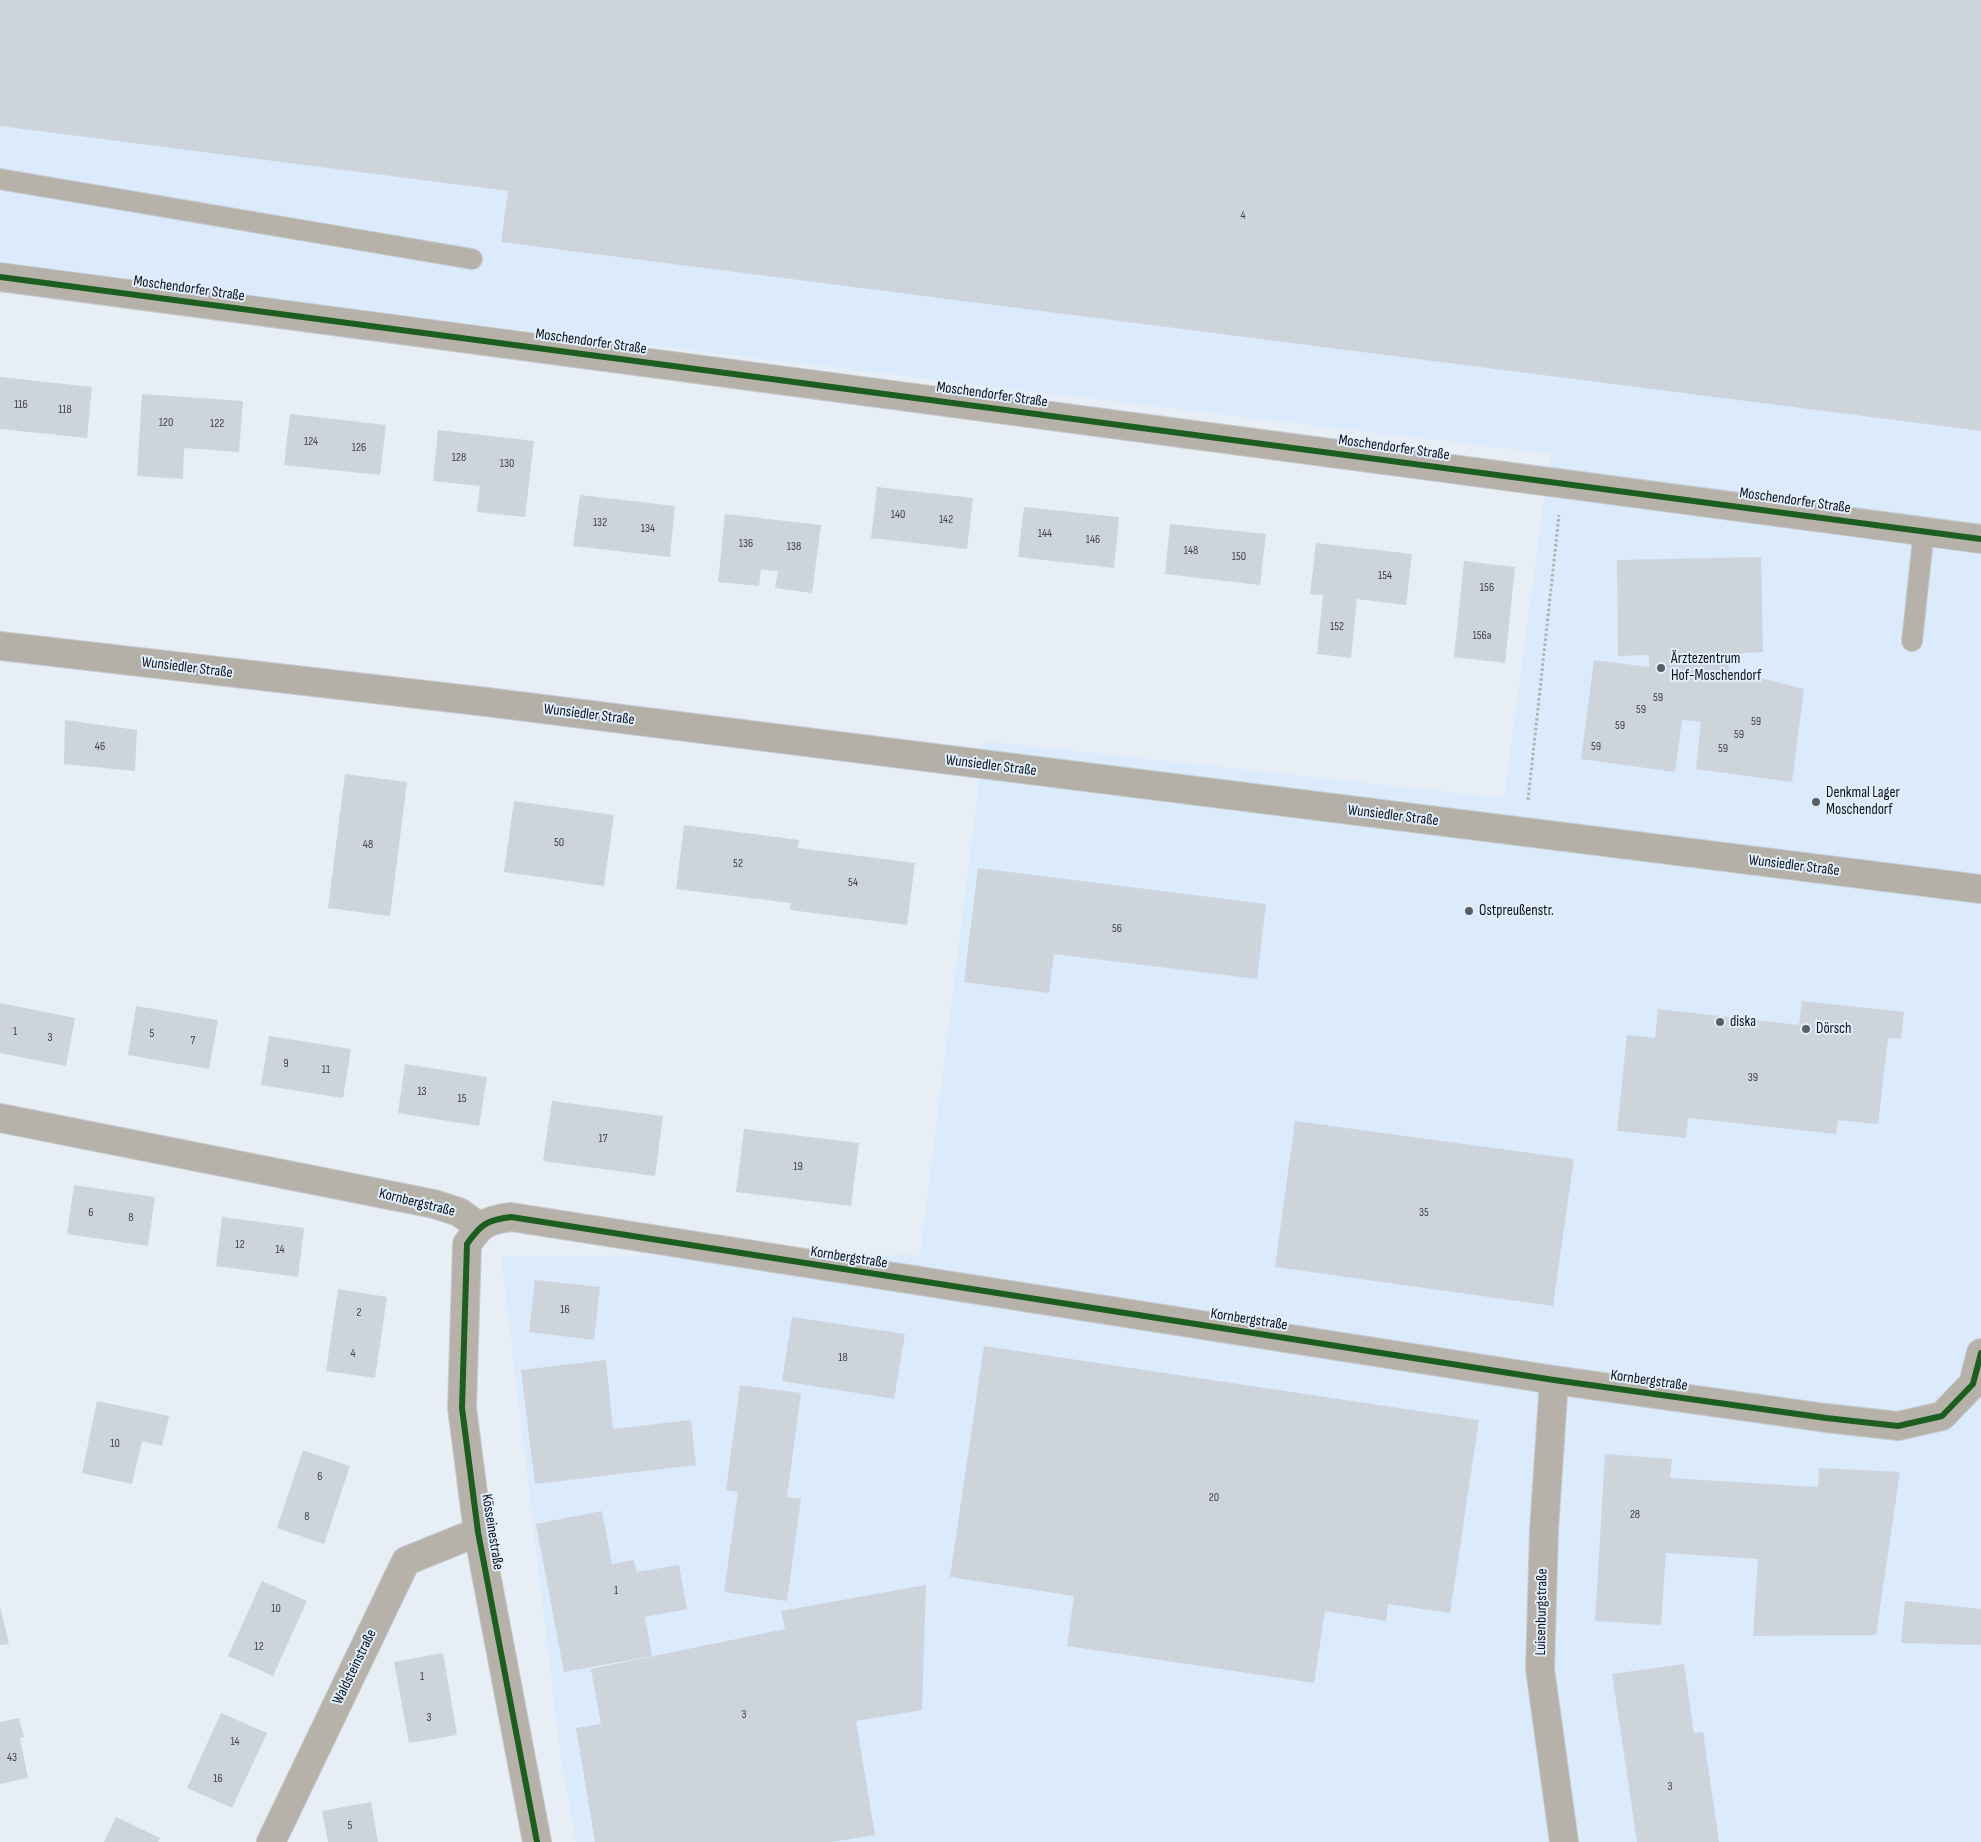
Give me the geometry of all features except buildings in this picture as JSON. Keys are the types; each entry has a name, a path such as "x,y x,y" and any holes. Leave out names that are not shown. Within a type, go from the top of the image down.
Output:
{"main road":[{"name":"Wunsiedler Straße","path":"0,646 487,702 1981,889"}],"street":[{"name":"Moschendorfer Straße","path":"0,277 1562,482 1981,539"},
{"name":"Kornbergstraße","path":"0,1118 434,1204 459,1212 480,1227 494,1219 511,1217 1554,1380 1826,1418 1898,1426 1942,1416 1973,1384 1981,1353"},
{"name":"Kösseinestraße","path":"480,1227 467,1244 462,1408 478,1532 537,1842"},
{"name":"Luisenburgstraße","path":"1554,1380 1544,1530 1540,1669 1564,1842"},
{"name":"Waldsteinstraße","path":"272,1842 406,1561 478,1532"}],"lane":[{"path":"0,179 472,259"},
{"path":"1912,641 1924,530"}],"path":[{"path":"1524,833 1562,482"}],"shaded area":[{"path":"0,0 1981,0 1981,1842 576,1842 561,1759 501,1256 920,1255 984,741 1504,798 1550,454 0,267"}],"cycle path":[{"path":"0,277 1981,539"},
{"path":"537,1842 478,1532 462,1408 467,1244 481,1227 490,1222 511,1217 1554,1380 1826,1418 1898,1426 1942,1416 1973,1384 1981,1353"}],"place":[{"name":"Ärztezentrum Hof-Moschendorf","path":"1661,668"},
{"name":"Denkmal Lager Moschendorf","path":"1816,802"},
{"name":"Ostpreußenstr.","path":"1469,911"},
{"name":"diska","path":"1720,1022"},
{"name":"Dörsch","path":"1806,1029"}]}
